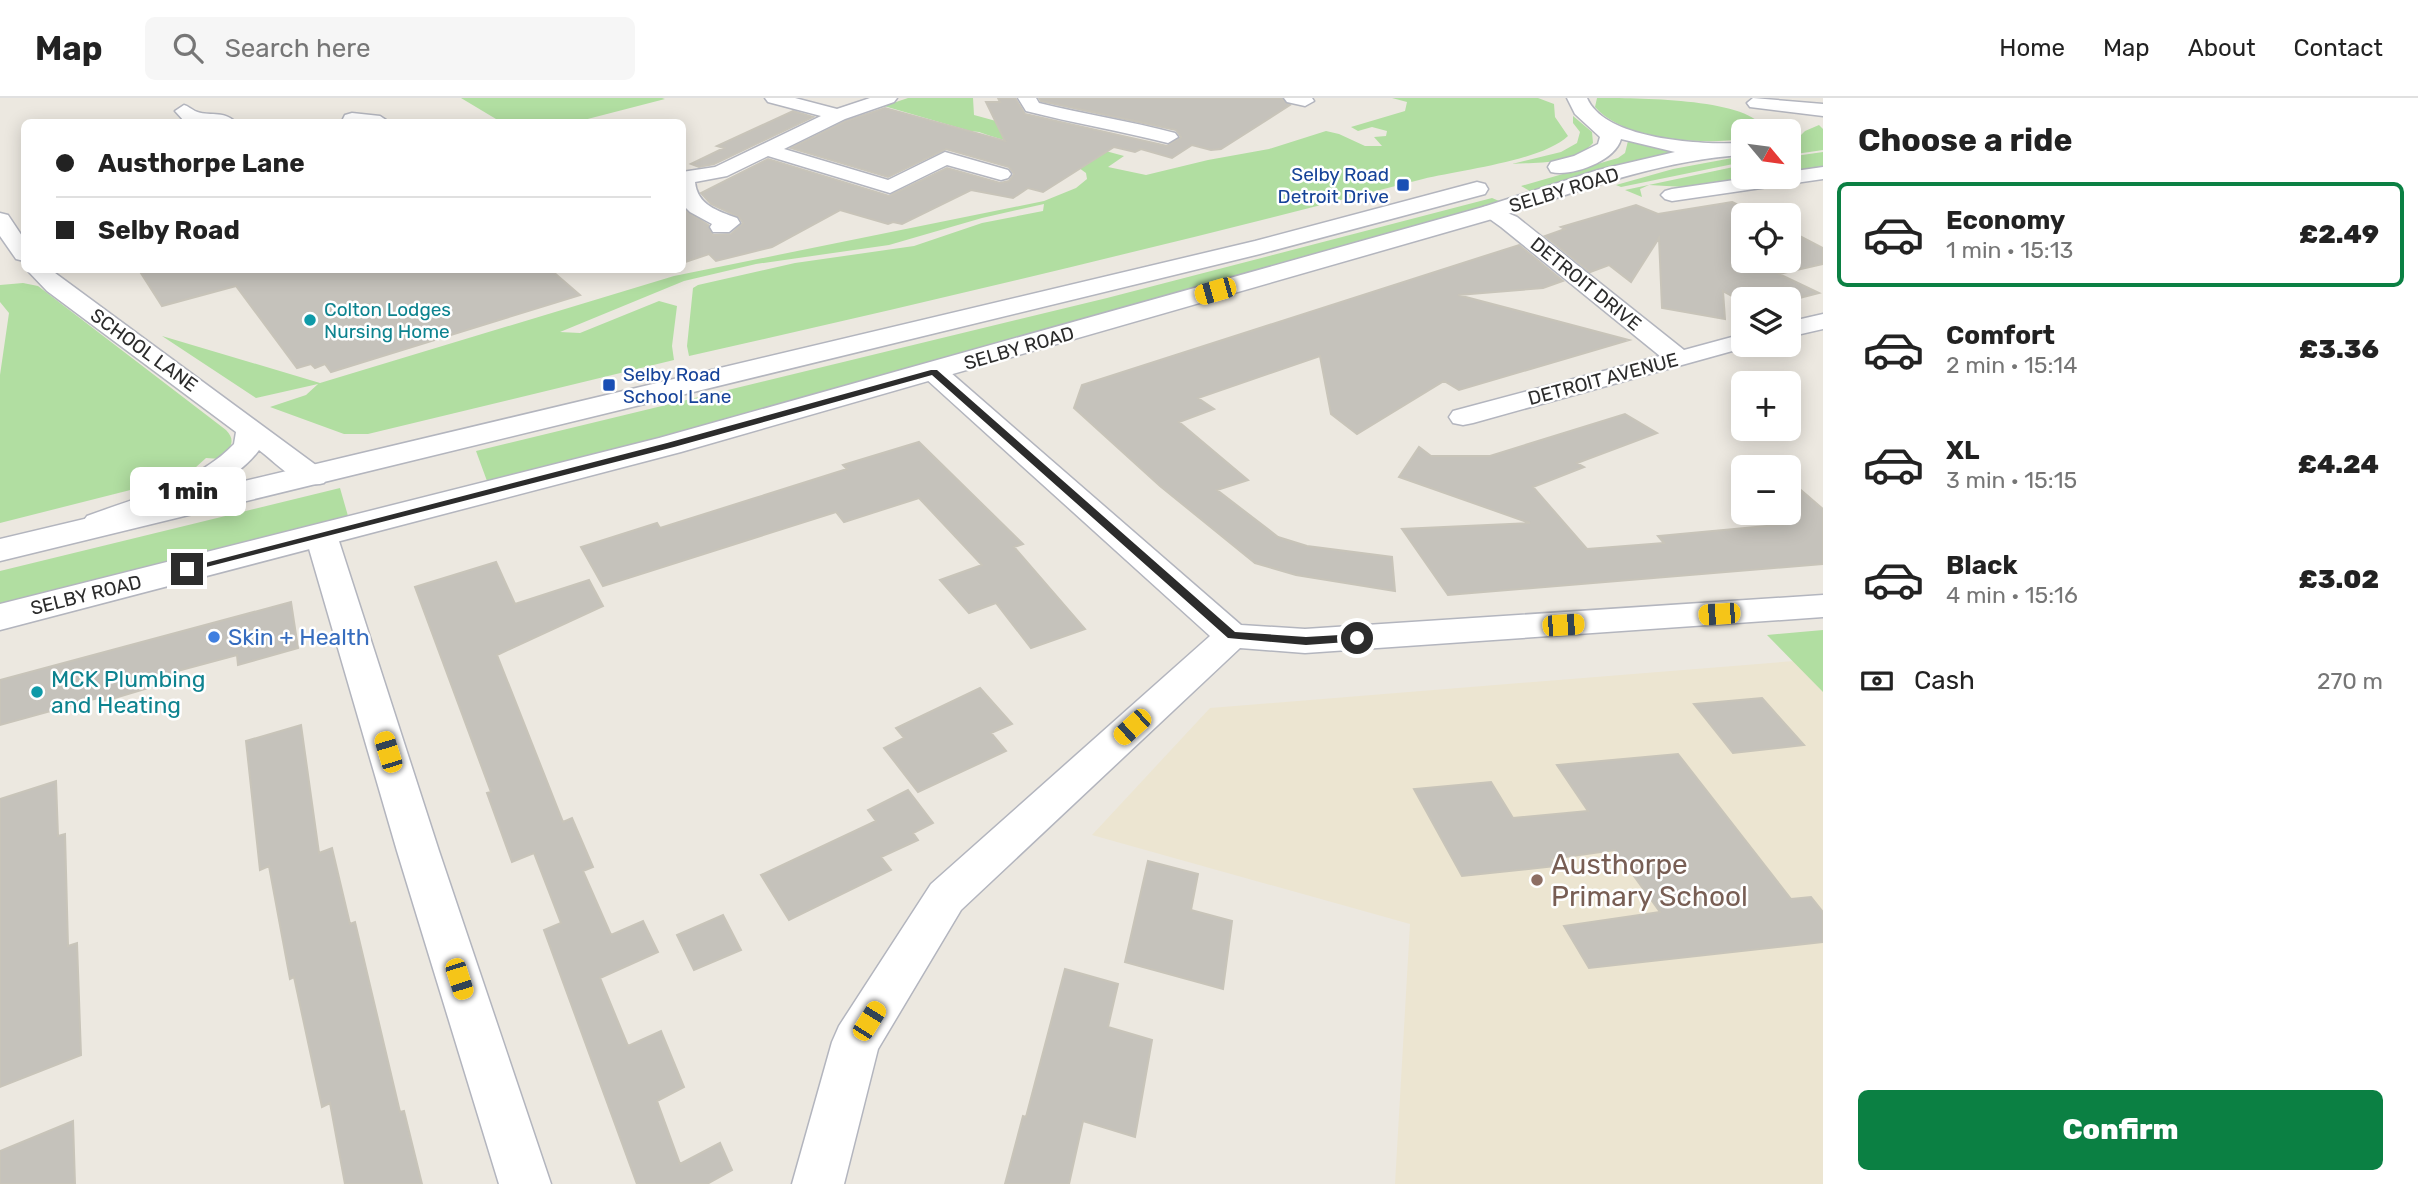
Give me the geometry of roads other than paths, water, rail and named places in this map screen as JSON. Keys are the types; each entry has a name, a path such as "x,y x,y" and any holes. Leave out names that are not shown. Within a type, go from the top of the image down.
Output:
{"main road":[{"path":"1577,98 1582,110 1595,124 1666,144 1710,152 1731,150"},
{"path":"1750,101 1823,110"},
{"path":"1750,101 1778,115 1785,127 1795,122 1823,119"},
{"name":"SELBY ROAD","path":"0,550 1247,251 1581,161 1608,147 1611,136 1595,124"},
{"name":"SELBY ROAD","path":"0,617 670,445 1491,212 1606,175 1710,152"}],"street":[{"path":"774,98 838,115"},
{"path":"686,178 720,172 838,115 888,98"},
{"path":"1027,98 1032,107 1106,125 1130,127 1168,136"},
{"path":"184,111 192,118 216,119"},
{"path":"766,150 890,187 945,158 1001,174"},
{"path":"1672,195 1823,173"},
{"path":"686,196 691,205 729,223 721,227"},
{"name":"DETROIT DRIVE","path":"1491,212 1509,222 1679,359"},
{"path":"11,227 21,248"},
{"name":"SCHOOL LANE","path":"41,273 55,286 313,477"},
{"path":"1801,327 1823,321"},
{"name":"DETROIT AVENUE","path":"1463,417 1731,345"},
{"path":"934,372 1232,636 1306,641 1823,606"},
{"path":"72,533 196,484 221,469 247,447 250,431"},
{"path":"321,535 418,851 525,1184"},
{"path":"818,1184 856,1042 946,897 1232,636"}],"place":[{"name":"Selby Road Detroit Drive","path":"1403,185"},
{"name":"Colton Lodges Nursing Home","path":"310,320"},
{"name":"Selby Road School Lane","path":"609,385"},
{"name":"Skin + Health","path":"214,637"},
{"name":"MCK Plumbing and Heating","path":"37,692"},
{"name":"Austhorpe Primary School","path":"1537,880"}]}
